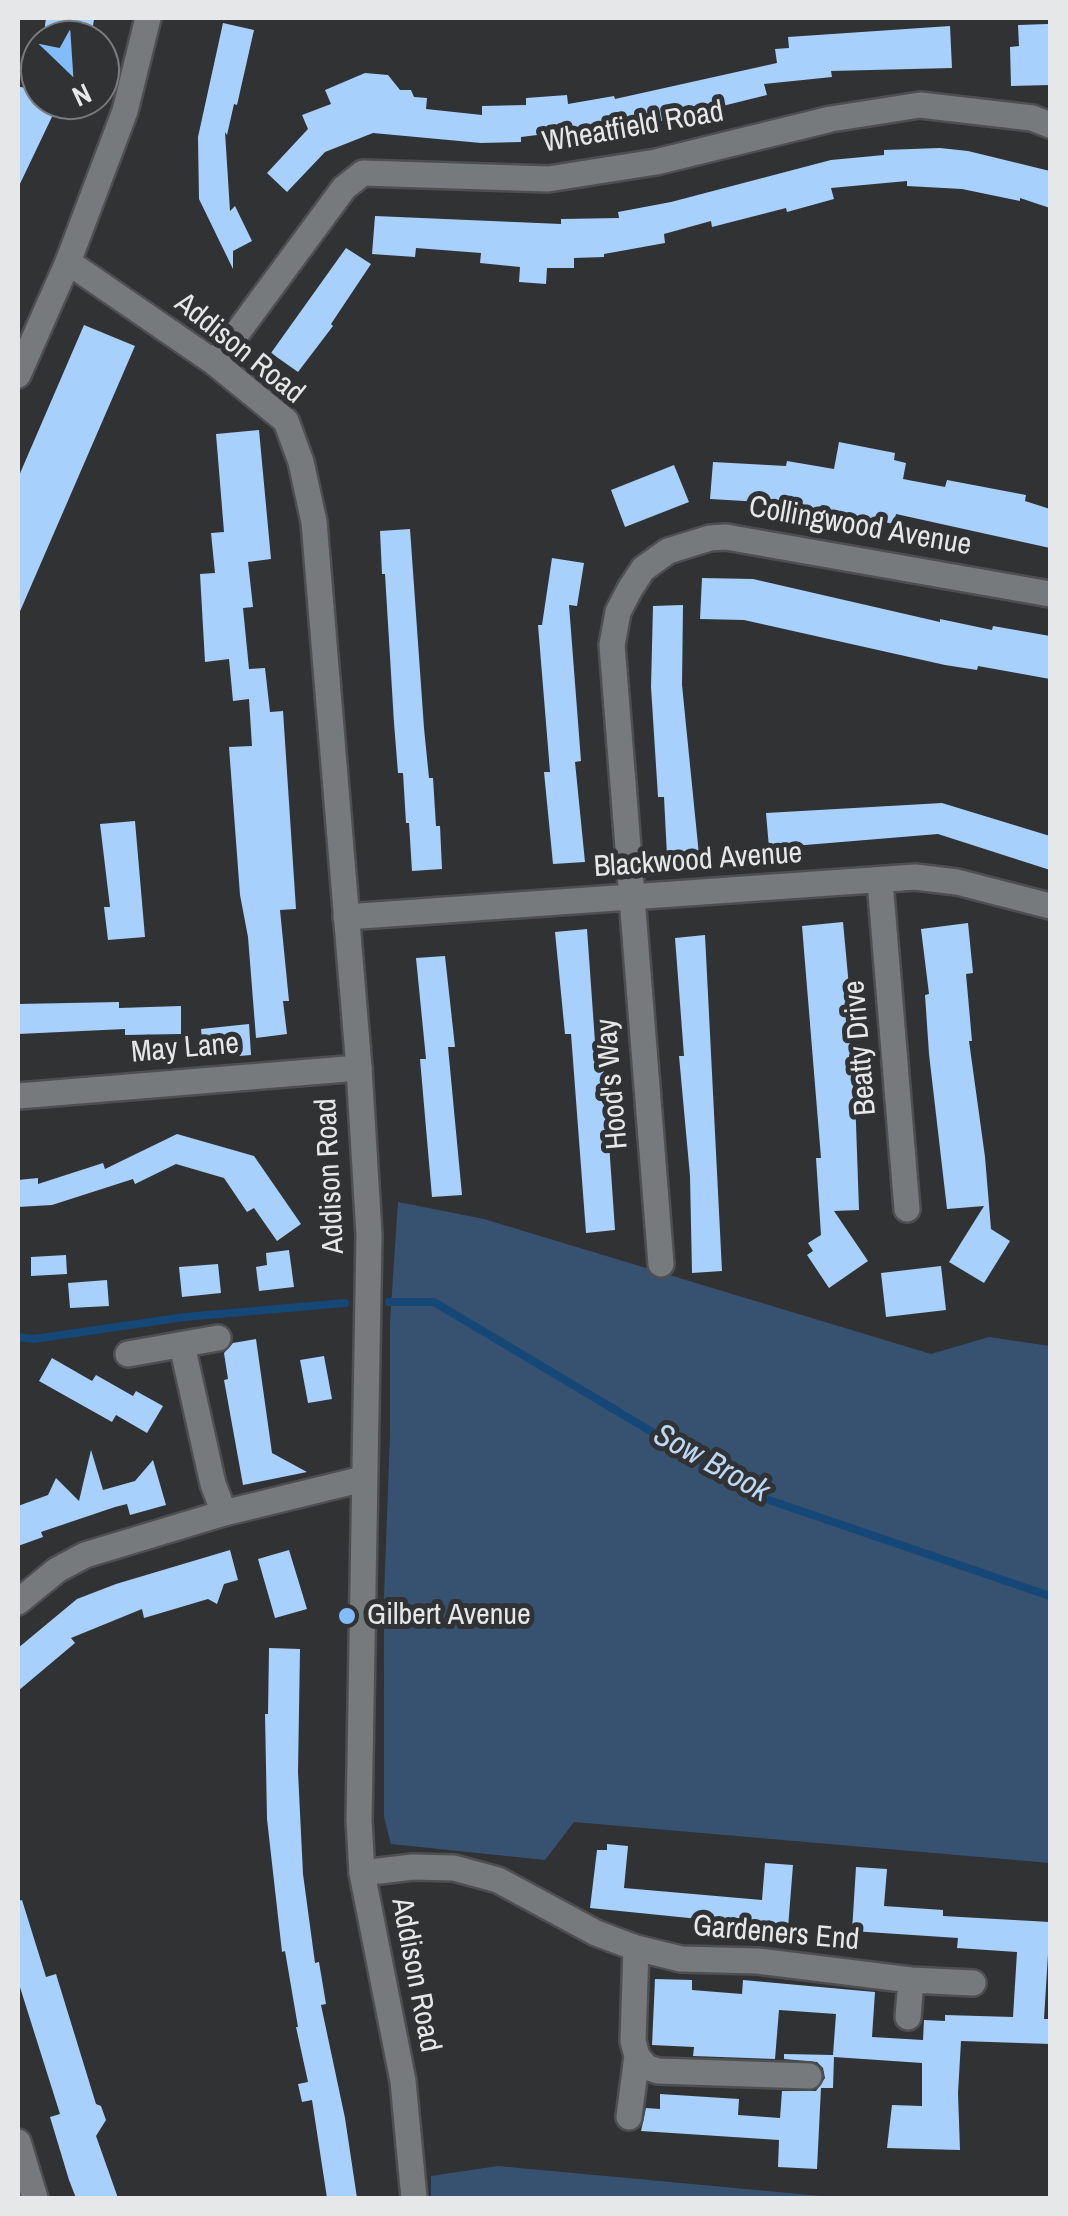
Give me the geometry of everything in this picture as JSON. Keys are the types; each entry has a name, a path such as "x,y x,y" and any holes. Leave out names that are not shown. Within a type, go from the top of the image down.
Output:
{"street":[{"path":"18,375 68,262 125,111 148,18"},
{"name":"Wheatfield Road","path":"215,363 344,188 363,173 548,179 656,162 831,119 920,104 1044,118"},
{"name":"Addison Road","path":"68,262 215,363 286,421 314,522 369,1234 359,1821 362,1873 403,2081 414,2198"},
{"name":"Collingwood Avenue","path":"632,898 612,644 618,612 642,569 668,551 726,536 1050,594"},
{"name":"Blackwood Avenue","path":"346,917 916,877 957,882 1050,906"},
{"name":"Beatty Drive","path":"880,881 907,1210"},
{"name":"Hood's Way","path":"632,898 661,1264"},
{"name":"May Lane","path":"18,1096 359,1068"},
{"path":"128,1354 218,1338"},
{"path":"182,1345 213,1484 224,1513"},
{"path":"18,1602 57,1570 86,1555 224,1513 364,1479"},
{"name":"Gardeners End","path":"362,1873 413,1867 454,1868 498,1880 596,1933 680,1959 796,1964 911,1980 974,1984"},
{"path":"629,2117 637,2056 633,2040 636,1948"},
{"path":"908,2017 911,1980"},
{"path":"637,2056 658,2072 809,2076"},
{"path":"18,2142 35,2198"}],"shaded area":[{"path":"398,1202 484,1219 931,1354 989,1337 1050,1346 1050,1863 574,1822 545,1860 391,1844 384,1817 384,1597 390,1322"},
{"path":"498,2166 832,2198 431,2198 431,2176"}],"building":[{"path":"46,18 94,19 94,20"},
{"path":"223,23 254,30 237,105 234,104 227,135 225,132 230,211 235,206 252,241 233,251 233,269 199,199 198,137"},
{"path":"1048,24 1050,85 1011,86 1010,47 1019,46 1018,25"},
{"path":"950,26 952,68 831,71 832,77 764,84 767,95 666,120 628,128 627,124 521,137 521,142 481,143 373,133 325,152 287,192 267,173 308,129 302,115 331,104 325,90 365,73 388,75 400,90 411,90 414,97 427,98 426,109 482,115 482,106 526,105 526,98 567,95 568,104 614,96 615,99 777,63 775,49 789,48 788,37"},
{"path":"20,87 20,120 50,120 18,188"},
{"path":"940,148 1050,171 1050,208 1020,198 962,189 907,186 907,181 831,188 834,199 787,212 786,208 712,227 711,221 664,234 665,243 604,257 574,258 574,268 547,268 546,284 519,282 520,267 480,263 481,253 416,248 415,257 372,254 375,216 561,224 561,219 619,218 618,212 831,160 884,155 884,150"},
{"path":"346,248 371,264 333,326 298,372 271,353"},
{"path":"84,325 135,346 18,616 18,478"},
{"path":"259,430 271,559 248,562 253,607 243,608 249,669 265,668 270,712 283,711 296,909 280,910 289,1001 283,1001 287,1034 256,1038 229,747 252,746 249,699 233,701 229,659 205,662 200,574 215,573 211,533 224,532 216,434"},
{"path":"839,442 895,453 894,460 906,463 903,479 945,487 947,480 1026,495 1025,501 1050,509 1050,548 896,514 894,524 829,511 828,517 779,508 779,503 710,499 713,462 786,466 787,461 834,469"},
{"path":"674,465 689,502 625,527 611,490"},
{"path":"410,529 424,728 436,826 440,826 442,869 412,871 403,773 398,773 380,531"},
{"path":"552,558 584,563 577,606 569,605 581,761 575,762 585,862 553,864 544,772 550,772 538,625 542,625"},
{"path":"702,578 753,579 940,622 1050,636 1050,679 978,666 977,670 945,665 744,620 700,619"},
{"path":"683,605 682,685 699,855 667,856 664,797 658,797 651,687 653,606"},
{"path":"942,803 1050,836 1050,870 938,834 769,848 766,813"},
{"path":"135,821 145,937 108,940 104,907 110,907 100,824"},
{"path":"843,922 859,1095 855,1095 859,1210 834,1211 868,1261 829,1288 807,1255 813,1251 808,1243 821,1235 816,1158 821,1158 802,926"},
{"path":"968,923 973,973 966,974 969,1041 991,1229 1010,1241 984,1283 949,1262 984,1206 947,1209 929,1054 925,995 929,994 921,929"},
{"path":"587,929 595,1042 602,1042 615,1230 586,1233 571,1034 565,1034 555,932"},
{"path":"705,935 722,1271 692,1273 690,1176 679,1056 684,1056 675,938"},
{"path":"445,956 455,1047 448,1047 462,1195 432,1197 420,1059 426,1059 416,958"},
{"path":"119,1002 119,1008 181,1006 181,1034 125,1035 125,1029 18,1034 18,1004"},
{"path":"249,1024 251,1055 204,1059 201,1029"},
{"path":"177,1134 254,1156 301,1224 277,1241 254,1208 247,1212 224,1178 176,1164 135,1184 133,1179 52,1205 18,1207 18,1180 38,1178 38,1184 103,1163 105,1169"},
{"path":"289,1250 294,1287 259,1291 256,1267 267,1265 266,1253"},
{"path":"66,1255 67,1274 31,1276 31,1257"},
{"path":"218,1264 221,1293 182,1297 179,1267"},
{"path":"941,1266 946,1310 886,1317 881,1273"},
{"path":"107,1280 109,1306 70,1308 68,1283"},
{"path":"256,1339 272,1453 307,1472 243,1485 224,1380 228,1379 224,1353 233,1343"},
{"path":"324,1356 332,1399 308,1403 300,1360"},
{"path":"52,1358 92,1381 96,1375 133,1396 136,1391 163,1406 147,1433 116,1415 112,1422 39,1381"},
{"path":"91,1450 103,1490 135,1481 153,1460 166,1505 130,1515 127,1504 115,1507 41,1532 43,1537 18,1546 18,1506 48,1495 56,1478 79,1501"},
{"path":"230,1550 238,1580 224,1584 217,1604 208,1599 144,1618 142,1609 71,1638 75,1643 18,1691 18,1648 77,1599"},
{"path":"289,1550 307,1609 275,1618 258,1559"},
{"path":"269,1648 300,1649 298,1772 303,1874 315,1963 319,1962 326,2004 321,2005 357,2198 327,2198 312,2100 302,2102 298,2084 308,2082 285,1951 282,1952 267,1819 265,1714"},
{"path":"607,1844 628,1846 624,1888 762,1900 765,1863 793,1865 788,1928 590,1908 597,1850 607,1850"},
{"path":"856,1867 887,1869 884,1906 943,1910 943,1916 1050,1922 1044,2019 1050,2019 1050,2044 961,2041 960,2150 887,2148 892,2105 922,2106 922,2063 834,2057 833,2088 821,2088 817,2169 778,2167 779,2140 641,2131 646,2108 660,2109 660,2094 739,2099 738,2115 780,2118 782,2091 816,2091 825,2078 817,2062 784,2059 784,2054 833,2055 836,2014 779,2010 775,2059 693,2056 694,2047 652,2045 655,1979 692,1980 692,1990 742,1994 743,1980 875,1992 872,2037 923,2040 924,2020 945,2021 945,2015 1013,2017 1017,1952 957,1948 958,1938 852,1931"},
{"path":"22,1900 46,1977 56,1974 96,2104 101,2106 106,2120 96,2136 118,2198 76,2198 69,2180 50,2117 60,2114 18,1981 18,1901"}],"waterway":[{"name":"Sow Brook","path":"389,1302 434,1302 763,1498 1050,1596"},
{"name":"Sow Brook","path":"18,1337 34,1339 185,1317 345,1303"}],"place":[{"name":"Gilbert Avenue","path":"347,1616"}]}
